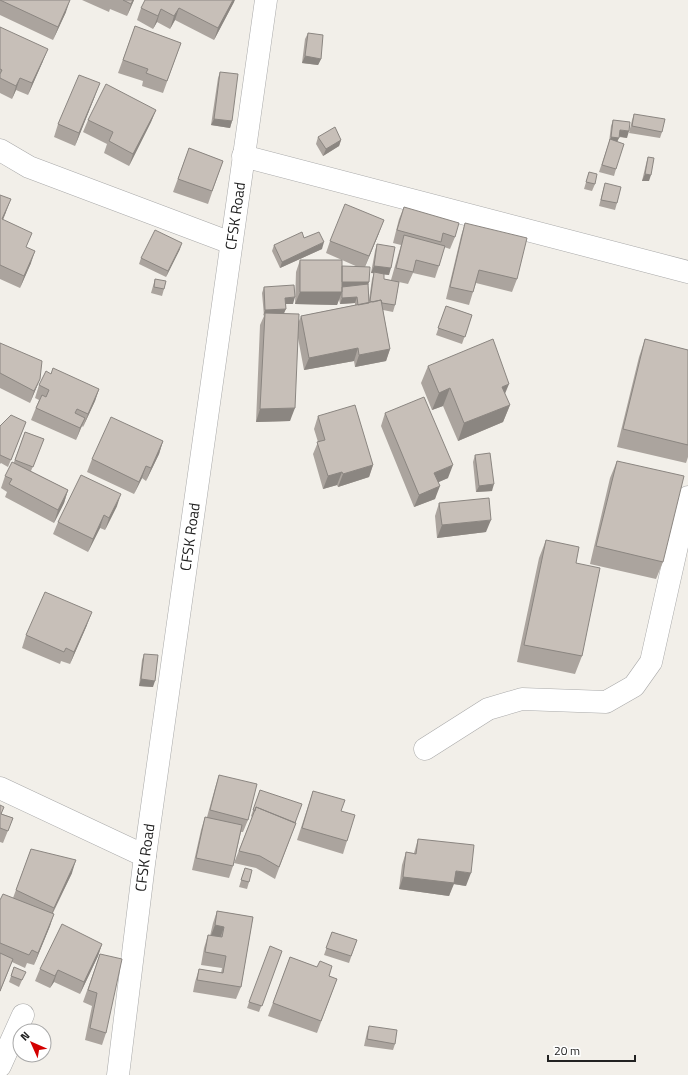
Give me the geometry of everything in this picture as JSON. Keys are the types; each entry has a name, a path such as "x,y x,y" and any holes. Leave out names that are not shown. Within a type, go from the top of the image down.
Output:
{"street":[{"name":"CFSK Road","path":"118,1075 145,856 266,0"},
{"path":"0,150 29,166 231,243"},
{"path":"243,156 688,272"},
{"path":"425,749 488,709 522,699 606,702 634,686 651,662 688,497"},
{"path":"0,788 145,856"},
{"path":"0,1066 23,1015"}],"building":[{"path":"0,0 70,0 58,27"},
{"path":"123,0 133,0 131,4"},
{"path":"145,0 233,0 218,28 179,8 174,16 161,9 158,16 141,8"},
{"path":"135,26 181,43 167,81 146,73 148,69 123,60"},
{"path":"0,27 48,49 32,83 20,78 16,86 0,78 2,70 0,69"},
{"path":"308,33 323,35 321,59 305,56"},
{"path":"220,72 238,74 232,121 214,119"},
{"path":"79,75 100,83 79,133 58,124"},
{"path":"106,84 156,110 133,154 109,141 113,132 88,120"},
{"path":"634,114 665,119 662,132 632,126"},
{"path":"613,120 630,122 629,131 620,130 619,138 611,137"},
{"path":"335,127 341,140 326,149 318,137"},
{"path":"610,139 624,144 616,169 602,165"},
{"path":"189,148 223,161 212,191 178,179"},
{"path":"648,157 654,158 651,175 645,174"},
{"path":"589,172 597,174 595,184 586,182"},
{"path":"605,183 621,187 617,203 601,200"},
{"path":"0,195 11,199 2,219 32,233 26,247 35,251 24,276 0,265"},
{"path":"345,204 384,220 369,256 330,241"},
{"path":"404,207 459,223 455,237 443,233 441,242 397,230"},
{"path":"465,223 527,238 517,279 479,270 473,292 450,287"},
{"path":"155,230 182,243 168,271 141,258"},
{"path":"302,232 304,238 319,232 324,242 282,262 274,245"},
{"path":"404,235 445,246 439,266 416,260 413,272 396,268"},
{"path":"377,244 395,247 391,268 374,266"},
{"path":"300,260 342,260 342,292 300,292"},
{"path":"342,266 370,267 369,282 342,282"},
{"path":"374,272 384,274 384,279 399,282 395,305 382,303 381,300 373,302 370,301"},
{"path":"155,279 166,281 164,289 154,287"},
{"path":"368,284 369,303 358,305 357,297 342,298 342,287"},
{"path":"294,285 295,297 285,298 286,309 265,310 264,287"},
{"path":"381,300 390,349 359,355 358,348 309,358 301,316"},
{"path":"446,306 472,315 465,337 438,328"},
{"path":"265,313 299,314 295,408 260,409"},
{"path":"493,339 509,384 502,387 510,405 464,423 450,388 439,393 428,366"},
{"path":"645,339 688,350 688,445 623,429"},
{"path":"0,343 42,361 40,379 34,391 0,373"},
{"path":"53,368 99,389 88,414 77,409 75,413 85,418 80,428 36,408 42,395 46,397 49,390 39,385 46,371 51,374"},
{"path":"424,397 453,465 434,473 440,486 419,495 385,413"},
{"path":"355,405 373,465 343,474 342,472 328,476 317,442 325,440 318,416"},
{"path":"11,415 26,422 11,460 0,455 0,426"},
{"path":"111,417 163,441 151,468 146,466 139,482 92,459"},
{"path":"25,432 44,439 33,467 15,460"},
{"path":"490,453 494,484 479,486 475,455"},
{"path":"617,461 684,476 663,562 596,546"},
{"path":"12,462 68,490 58,510 9,484 12,479 5,476"},
{"path":"81,475 121,494 109,518 104,515 93,539 58,522"},
{"path":"489,498 491,520 442,525 439,503"},
{"path":"546,540 579,547 576,563 600,568 582,656 524,645"},
{"path":"45,592 92,612 74,652 66,648 64,652 26,635"},
{"path":"144,654 158,655 155,681 141,679"},
{"path":"219,775 257,784 248,820 210,810"},
{"path":"260,790 302,804 295,823 256,807 255,811 253,810"},
{"path":"313,791 345,800 341,811 355,815 347,841 302,828"},
{"path":"0,805 4,807 1,814 13,818 8,831 0,828"},
{"path":"256,807 296,823 279,867 260,856 239,851"},
{"path":"205,817 242,825 233,866 196,858"},
{"path":"418,839 474,845 471,873 456,871 454,883 403,877 406,852 416,854"},
{"path":"31,849 76,860 54,908 16,890"},
{"path":"245,868 252,870 249,882 241,880"},
{"path":"3,894 54,914 38,953 32,950 29,955 0,943 0,900"},
{"path":"217,911 253,917 241,987 197,980 199,969 223,973 226,956 205,952 208,935 222,937 224,927 215,925"},
{"path":"62,924 102,944 84,982 58,970 55,976 40,969"},
{"path":"332,932 357,940 351,956 326,948"},
{"path":"270,946 282,951 262,1006 249,1002"},
{"path":"0,953 13,959 0,991"},
{"path":"100,954 122,959 106,1033 90,1028 97,993 88,990"},
{"path":"290,957 317,967 320,961 332,966 329,976 337,979 321,1021 273,1003"},
{"path":"14,967 26,972 22,980 11,976"},
{"path":"369,1026 397,1030 395,1044 367,1039"}]}
